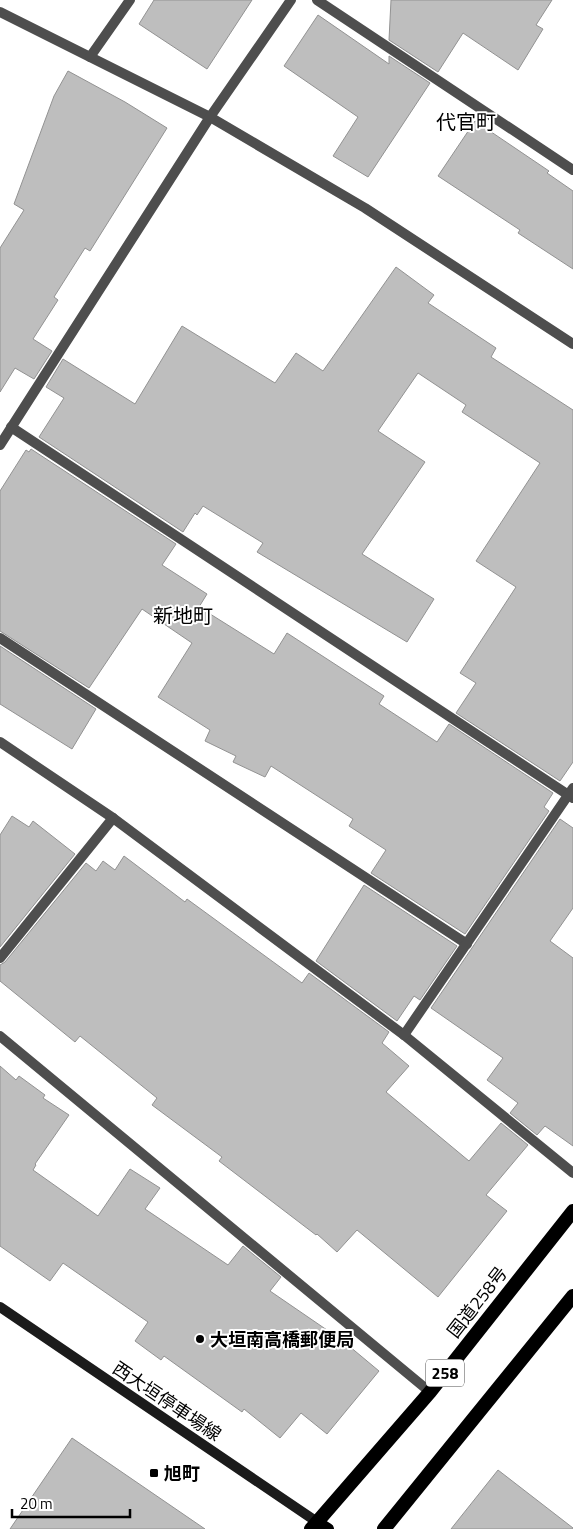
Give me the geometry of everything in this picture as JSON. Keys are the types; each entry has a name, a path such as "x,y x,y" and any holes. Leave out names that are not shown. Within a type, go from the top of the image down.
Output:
{"highway":[{"name":"国道258号","path":"319,1527 430,1392 573,1211"},
{"path":"384,1529 573,1296"}],"main road":[{"name":"西大垣停車場線","path":"0,1307 319,1527"}],"street":[{"path":"90,57 130,0"},
{"path":"0,445 210,117 291,0"},
{"path":"317,0 573,170"},
{"path":"0,12 210,117 366,208 573,344"},
{"path":"11,427 571,793 404,1035"},
{"path":"0,638 467,944"},
{"path":"0,742 113,818 404,1035 573,1173"},
{"path":"0,958 113,818"},
{"path":"0,1036 430,1392"}],"building":[{"path":"154,0 252,0 207,69 139,24"},
{"path":"391,0 552,0 536,25 543,29 518,70 463,33 438,72 389,40"},
{"path":"318,15 389,64 389,56 430,83 368,177 333,156 358,117 284,66"},
{"path":"68,71 125,102 167,128 90,251 85,248 54,297 58,300 33,339 52,351 34,379 15,368 0,392 0,248 24,210 14,204 54,96"},
{"path":"475,121 549,171 547,173 573,191 573,269 518,233 520,230 438,176"},
{"path":"396,267 434,295 428,303 496,348 491,357 573,410 573,762 560,781 456,713 476,683 460,673 516,587 476,561 540,463 462,412 466,405 418,373 378,431 425,462 362,554 434,599 407,642 257,552 263,543 203,506 197,515 195,513 183,532 39,437 64,398 46,387 63,359 135,404 182,326 275,383 296,353 323,371"},
{"path":"31,449 176,544 162,565 207,594 199,607 274,654 287,633 384,696 379,704 437,742 449,724 553,793 544,807 549,811 465,934 371,873 386,850 349,826 353,819 271,766 265,777 233,762 236,756 205,741 210,730 158,697 192,643 142,609 89,688 0,631 0,491 26,450 29,452"},
{"path":"0,646 96,709 72,749 0,704"},
{"path":"12,816 29,827 33,821 75,854 0,947 0,835"},
{"path":"560,819 573,828 573,908 550,941 573,958 573,1146 545,1126 537,1135 510,1113 518,1103 487,1080 503,1058 431,1008"},
{"path":"124,856 185,902 187,899 302,983 309,973 389,1032 382,1043 409,1066 386,1092 469,1161 501,1123 528,1145 486,1195 507,1211 438,1297 357,1230 337,1252 317,1234 219,1161 222,1157 152,1105 157,1098 80,1036 75,1042 0,981 0,965 5,962 86,863 96,871 103,861 115,870"},
{"path":"364,885 457,946 420,1000 414,996 397,1021 316,961"},
{"path":"0,1066 16,1080 19,1076 45,1095 43,1098 69,1115 35,1164 33,1170 98,1216 130,1169 160,1188 145,1209 228,1265 243,1246 281,1277 270,1291 343,1341 379,1371 327,1434 301,1413 280,1438 244,1409 242,1412 164,1356 161,1360 135,1341 148,1322 63,1263 50,1281 0,1246"},
{"path":"72,1438 205,1529 10,1529"},
{"path":"498,1470 573,1528 573,1529 451,1529"}],"place":[{"name":"大垣南高橋郵便局","path":"200,1339"},
{"name":"旭町","path":"154,1473"}],"district":[{"name":"代官町","path":"466,121"},
{"name":"新地町","path":"183,615"}]}
